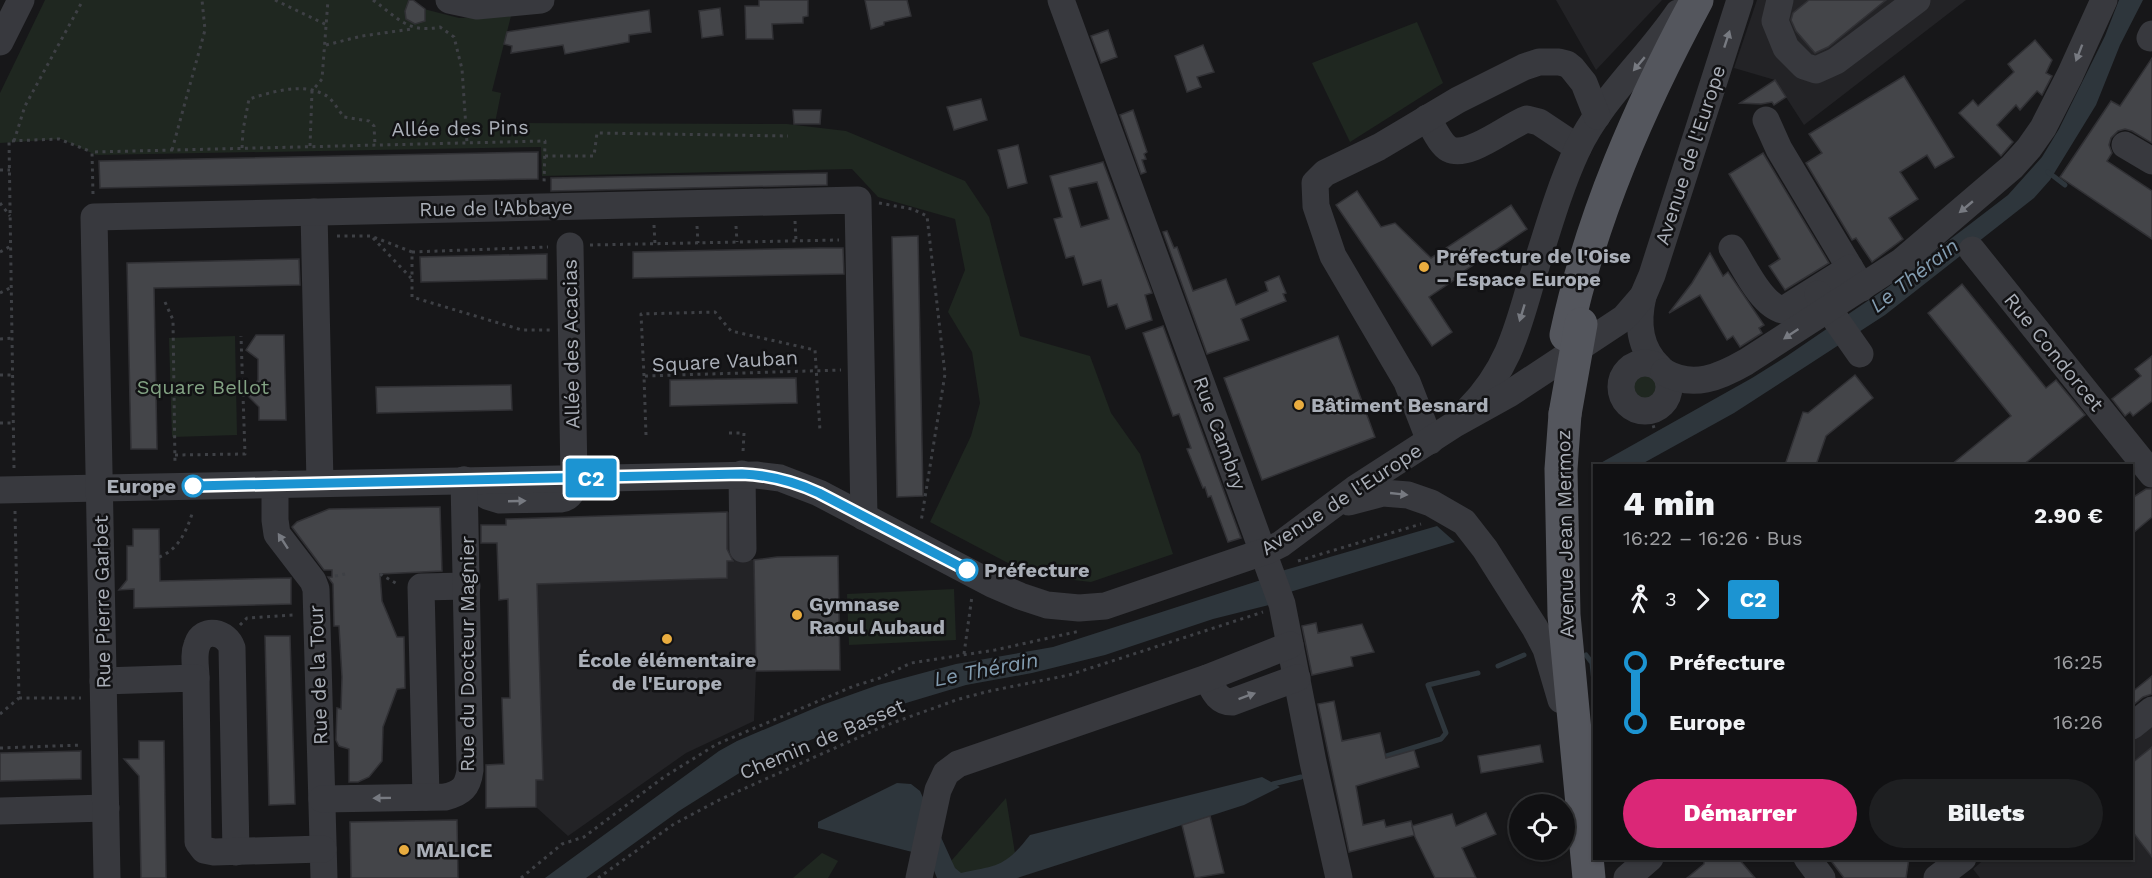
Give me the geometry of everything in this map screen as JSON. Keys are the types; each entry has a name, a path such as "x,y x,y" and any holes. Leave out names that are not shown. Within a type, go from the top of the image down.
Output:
{"main road":[{"name":"Avenue Jean Mermoz","path":"1577,335 1584,264 1619,163 1654,85 1697,0"},
{"name":"Avenue Jean Mermoz","path":"1561,794 1546,649 1544,525 1559,415 1577,335 1602,247 1633,162 1679,60 1711,0"},
{"name":"Avenue Jean Mermoz","path":"1559,415 1564,615 1582,862"}],"street":[{"path":"3,37 9,0"},
{"path":"3,37 21,0"},
{"path":"449,0 489,6 541,0"},
{"name":"Rue Cambry","path":"1061,0 1267,560 1282,607 1339,878"},
{"name":"Avenue de l'Europe","path":"1455,424 1493,382 1512,346 1553,211 1578,148 1597,117 1661,37 1687,0"},
{"name":"Avenue de l'Europe","path":"7,490 742,474 768,476 793,482 819,493 1007,591 1040,603 1061,607 1093,607 1120,601 1267,560 1281,544 1322,512 1455,424 1497,402 1546,369 1577,335 1624,318 1643,296 1652,275 1740,0"},
{"path":"1780,0 1775,21 1786,48 1804,66 1816,70 1836,61 1917,0"},
{"path":"1643,296 1640,316 1641,332 1649,356 1661,369 1669,382 1669,394 1652,420 1627,403 1621,392 1626,372 1635,365 1647,363 1661,369 1673,377 1698,381 1722,375 1755,357 1826,306 1856,278 1902,261 2006,173 2029,148 2043,128 2066,84 2104,0"},
{"path":"1430,441 1407,382 1333,256 1316,206 1314,190 1319,177 1379,147 1464,96 1524,67 1550,61 1567,64 1572,68 1584,83 1597,117"},
{"path":"1427,118 1444,145 1458,152 1473,148 1520,121 1532,119 1578,148"},
{"path":"1766,120 1779,149 1856,278"},
{"path":"2125,145 2152,161"},
{"path":"858,200 864,517"},
{"name":"Rue de l'Abbaye","path":"94,217 314,224 544,207 858,200"},
{"name":"Rue Pierre Garbet","path":"94,217 108,878"},
{"path":"314,224 320,483"},
{"name":"Allée des Acacias","path":"570,246 574,478"},
{"path":"1732,248 1763,297 1775,308 1783,310 1826,306"},
{"name":"Rue Condorcet","path":"1972,250 2140,458"},
{"path":"1826,306 1856,349"},
{"path":"1577,335 1590,344 1602,346 1613,354 1620,364 1622,384"},
{"path":"1512,346 1516,357 1526,366 1539,370 1546,369"},
{"path":"742,474 743,549"},
{"name":"Rue du Docteur Magnier","path":"322,800 445,797 462,792 470,779 464,480"},
{"name":"Rue de la Tour","path":"275,484 274,520 277,534 315,585 324,878"},
{"path":"1322,512 1364,497 1396,493 1420,498 1452,514 1468,527 1485,549 1546,649"},
{"path":"426,797 421,587 467,586"},
{"path":"236,852 232,648 226,639 216,633 210,633 205,634 199,640 196,649 198,842 208,852 236,852 323,849"},
{"path":"920,872 941,780 951,768 1207,678 1290,645"},
{"name":"Avenue Jean Mermoz","path":"1546,649 1554,671 1564,718 1582,862"},
{"path":"104,690 196,678"},
{"path":"1207,678 1220,699 1226,702 1232,702 1297,678"},
{"path":"2133,725 2152,710"},
{"path":"0,811 106,808"},
{"path":"1627,878 1648,860"},
{"path":"1808,860 1822,878"},
{"path":"1937,878 1960,860"}],"path":[{"path":"14,141 25,106 83,0"},
{"path":"172,150 205,30 202,0"},
{"path":"275,0 327,25"},
{"path":"310,147 312,91 322,79 328,0"},
{"path":"373,0 413,29"},
{"path":"326,45 362,36 440,27 454,37 462,69 467,143"},
{"path":"242,148 249,99 270,92 298,88 326,95 344,117 369,121 374,126 375,145"},
{"path":"545,156 594,156 597,133 788,136"},
{"path":"19,698 7,490 14,423 9,141 59,139 92,152 94,217"},
{"name":"Allée des Pins","path":"92,152 545,141 544,207"},
{"path":"0,170 10,170"},
{"path":"858,200 912,209 927,216 945,374 918,545"},
{"path":"0,203 11,216"},
{"path":"0,211 5,209"},
{"path":"314,224 371,236 412,252 412,297 522,330 571,329"},
{"path":"371,236 411,278"},
{"name":"Rue de l'Abbaye","path":"412,252 859,239"},
{"path":"0,251 11,246"},
{"path":"0,293 12,287"},
{"path":"165,302 173,321 176,486"},
{"path":"644,376 641,314 715,312 730,332 815,350 820,431"},
{"path":"175,455 244,454 242,336"},
{"path":"0,339 13,338"},
{"name":"Square Vauban","path":"646,435 644,376 862,370"},
{"path":"0,375 13,375"},
{"path":"0,423 14,423"},
{"path":"729,434 744,433"},
{"path":"159,557 175,548 192,514"},
{"path":"1267,560 1452,514"},
{"path":"964,654 975,575"},
{"name":"Chemin de Basset","path":"598,878 674,824 721,799 884,726 959,699 1070,675 1256,613 1282,607"},
{"path":"226,639 247,618 317,614"},
{"path":"521,878 562,844 584,837 664,777 717,744 854,686 880,678 911,663 995,650 1080,632"},
{"path":"0,714 19,698 104,690"},
{"path":"0,748 105,745"}],"shaded area":[{"path":"1556,0 1662,0 1596,70"},
{"path":"1757,0 1966,0 1804,125 1775,80 1734,68"},
{"name":"École élémentaire de l'Europe","path":"736,512 737,560 754,560 756,671 754,721 686,753 568,836 536,807 536,780 510,698 508,600 499,600 506,546 506,519"},
{"path":"2152,724 2152,878 1980,878 1973,869 1984,860 2133,860 2133,739"}],"green space":[{"path":"45,0 413,0 424,9 459,18 511,16 492,91 501,93 495,123 787,124 846,131 965,181 989,217 1020,336 1090,356 1111,413 1140,454 1173,554 1091,582 1031,575 930,522 971,436 980,403 972,352 948,312 965,270 955,219 878,197 852,169 542,176 541,147 96,155 61,139 0,143 0,93"},
{"path":"1417,22 1443,83 1350,142 1312,63"},
{"name":"Square Bellot","path":"235,336 237,435 172,437 169,338"},
{"path":"1644,373 1654,377 1658,387 1654,397 1644,401 1634,397 1630,387 1634,377"},
{"path":"954,589 956,640 849,645 847,594"},
{"path":"1006,798 1019,878 947,878 952,860"},
{"path":"822,853 838,861 828,878 793,878"}],"water":[{"name":"Le Thérain","path":"2119,0 2143,0 2120,45 2096,105 2050,180 2034,198 1885,315 1734,413 1642,464 1599,464 1787,356 1888,287 2008,195 2042,157 2059,129 2105,36"},
{"name":"Le Thérain","path":"1437,526 1455,542 1280,595 1269,605 1213,619 1105,655 1032,673 966,685 896,706 760,760 679,811 586,878 545,878 719,751 822,705 878,685 956,664 1053,647 1261,580 1278,572"},
{"path":"1262,777 1280,787 1244,805 1017,878 937,878 928,856 818,828 818,822 897,783 911,784 920,791 955,868 961,873 1000,863 1014,853 1030,835"}],"building":[{"path":"409,0 413,0 425,9 425,21 415,24 406,19 405,11"},
{"path":"759,0 808,0 808,16 803,17 803,23 772,24 773,39 746,39 745,6 759,6"},
{"path":"865,0 907,0 911,16 884,22 884,25 871,29"},
{"path":"1809,0 1886,0 1828,47 1815,53 1796,31 1791,20 1793,13"},
{"path":"720,8 723,35 702,38 699,11"},
{"path":"649,10 651,32 629,35 629,42 565,54 563,45 511,53 512,46 504,44 507,32"},
{"path":"1108,30 1117,57 1101,63 1091,36"},
{"path":"2035,40 2052,60 2046,73 2052,76 2042,95 2037,91 2020,110 2016,105 1997,125 2013,142 2001,156 1959,113 1973,100 1978,106 2014,72 2008,64"},
{"path":"1203,45 1214,72 1197,77 1201,87 1187,92 1175,56"},
{"path":"2152,58 2152,143 2132,131 2125,129 2118,131 2111,138 2109,145 2112,153 2107,161 2152,191 2152,239 2060,177 2111,101 2120,106"},
{"path":"1904,76 1954,157 1935,168 1927,155 1900,172 1918,199 1889,218 1903,239 1872,262 1856,238 1852,240 1806,163 1822,153 1809,134"},
{"path":"1775,80 1786,97 1774,105 1772,102 1740,103"},
{"path":"981,99 987,120 954,130 947,107"},
{"path":"793,110 821,110 820,124 794,124"},
{"path":"1133,110 1147,152 1144,154 1146,159 1142,160 1146,172 1141,174 1120,115"},
{"path":"1018,145 1027,183 1008,188 998,150"},
{"path":"538,152 538,179 100,188 99,161"},
{"path":"1763,153 1829,263 1785,290 1769,266 1780,259 1729,174"},
{"path":"1103,162 1152,293 1145,295 1152,320 1126,329 1117,304 1108,307 1101,280 1083,285 1074,256 1066,258 1054,219 1062,217 1050,176","holes":["1097,182 1109,219 1081,227 1069,188"]},
{"path":"827,173 827,185 551,191 551,178"},
{"name":"Préfecture de l'Oise – Espace Europe","path":"1357,191 1381,227 1395,223 1431,258 1511,205 1527,229 1429,297 1452,332 1432,346 1336,205"},
{"path":"1167,231 1174,248 1177,247 1193,291 1226,279 1236,305 1268,291 1265,282 1279,276 1286,293 1283,294 1286,301 1241,319 1249,340 1207,354 1163,232"},
{"path":"918,236 923,496 897,497 892,237"},
{"path":"843,248 844,274 633,278 633,252"},
{"path":"1710,253 1723,276 1728,272 1764,325 1759,328 1762,333 1740,347 1733,336 1727,340 1700,295 1669,313 1692,283"},
{"path":"547,254 547,279 421,282 420,257"},
{"path":"299,259 300,285 154,288 157,449 131,449 127,263"},
{"path":"1962,284 2046,388 2056,380 2085,415 2024,464 1952,464 2011,416 1928,313"},
{"path":"1163,326 1241,538 1228,542 1211,496 1208,497 1205,487 1203,488 1187,449 1191,448 1179,414 1173,416 1143,333"},
{"path":"256,335 284,335 286,420 259,420 259,407 247,395 258,380 258,359 246,350"},
{"name":"Bâtiment Besnard","path":"1338,336 1375,437 1262,480 1224,378"},
{"path":"2152,356 2152,401 2133,416 2130,412 2125,416 2112,399 2141,376 2135,369"},
{"path":"1855,375 1873,398 1826,436 1816,464 1785,464 1803,412 1808,413"},
{"path":"796,378 797,403 670,406 670,380"},
{"path":"511,385 512,410 377,413 376,387"},
{"path":"2146,489 2152,489 2152,517 2133,533 2133,497"},
{"path":"440,507 442,571 380,574 382,601 397,637 404,637 405,688 397,689 383,727 382,761 369,777 358,782 349,782 349,749 339,746 336,740 337,708 341,709 342,677 339,626 334,626 333,584 328,577 332,577 332,570 324,570 292,527 297,522 329,509"},
{"path":"727,512 727,549 733,561 727,561 727,578 537,584 543,780 536,780 536,807 486,808 486,765 504,764 502,698 510,698 508,599 499,600 497,543 481,543 481,525 506,525 506,519"},
{"path":"133,529 159,529 160,581 291,578 291,604 134,608 134,589 119,590 127,580 127,546 133,546"},
{"name":"Gymnase Raoul Aubaud","path":"838,556 840,670 756,671 754,560 777,557"},
{"path":"1316,623 1318,633 1362,624 1374,652 1351,657 1353,666 1312,675 1302,626"},
{"path":"265,636 290,636 295,804 269,805"},
{"path":"2152,676 2152,694 2143,697 2133,705 2133,691"},
{"path":"1334,701 1342,741 1380,733 1386,758 1414,750 1419,767 1356,786 1363,825 1384,820 1386,827 1411,821 1415,835 1349,852 1318,704"},
{"path":"139,741 164,741 166,878 141,878 139,776 124,759 139,759"},
{"path":"1540,745 1543,762 1481,773 1478,756"},
{"path":"2152,747 2152,857 2133,832 2133,762"},
{"path":"81,751 81,779 0,781 0,753"},
{"path":"1486,813 1496,834 1462,848 1476,878 1435,878 1412,826 1452,814 1456,826"},
{"path":"1210,816 1224,873 1195,878 1182,825"},
{"name":"MALICE","path":"457,820 458,878 351,878 350,822"},
{"path":"1704,860 1740,860 1755,878 1687,878 1704,864"},
{"path":"1830,860 1909,860 1906,878 1844,878"}],"waterway":[{"path":"2048,172 2065,185"},
{"path":"1498,666 1524,655"},
{"path":"1586,655 1592,663 1593,672"},
{"path":"1380,758 1441,739 1446,733 1428,685 1478,673"},
{"path":"1273,784 1301,777"}],"bus line":[{"name":"C2","path":"193,486 742,474 768,476 793,482 819,493 967,570"}],"place":[{"name":"Préfecture de l'Oise – Espace Europe","path":"1424,267"},
{"name":"Bâtiment Besnard","path":"1299,405"},
{"name":"Europe","path":"193,486"},
{"name":"Préfecture","path":"967,570"},
{"name":"Gymnase Raoul Aubaud","path":"797,615"},
{"name":"École élémentaire de l'Europe","path":"667,639"},
{"name":"MALICE","path":"404,850"}]}
